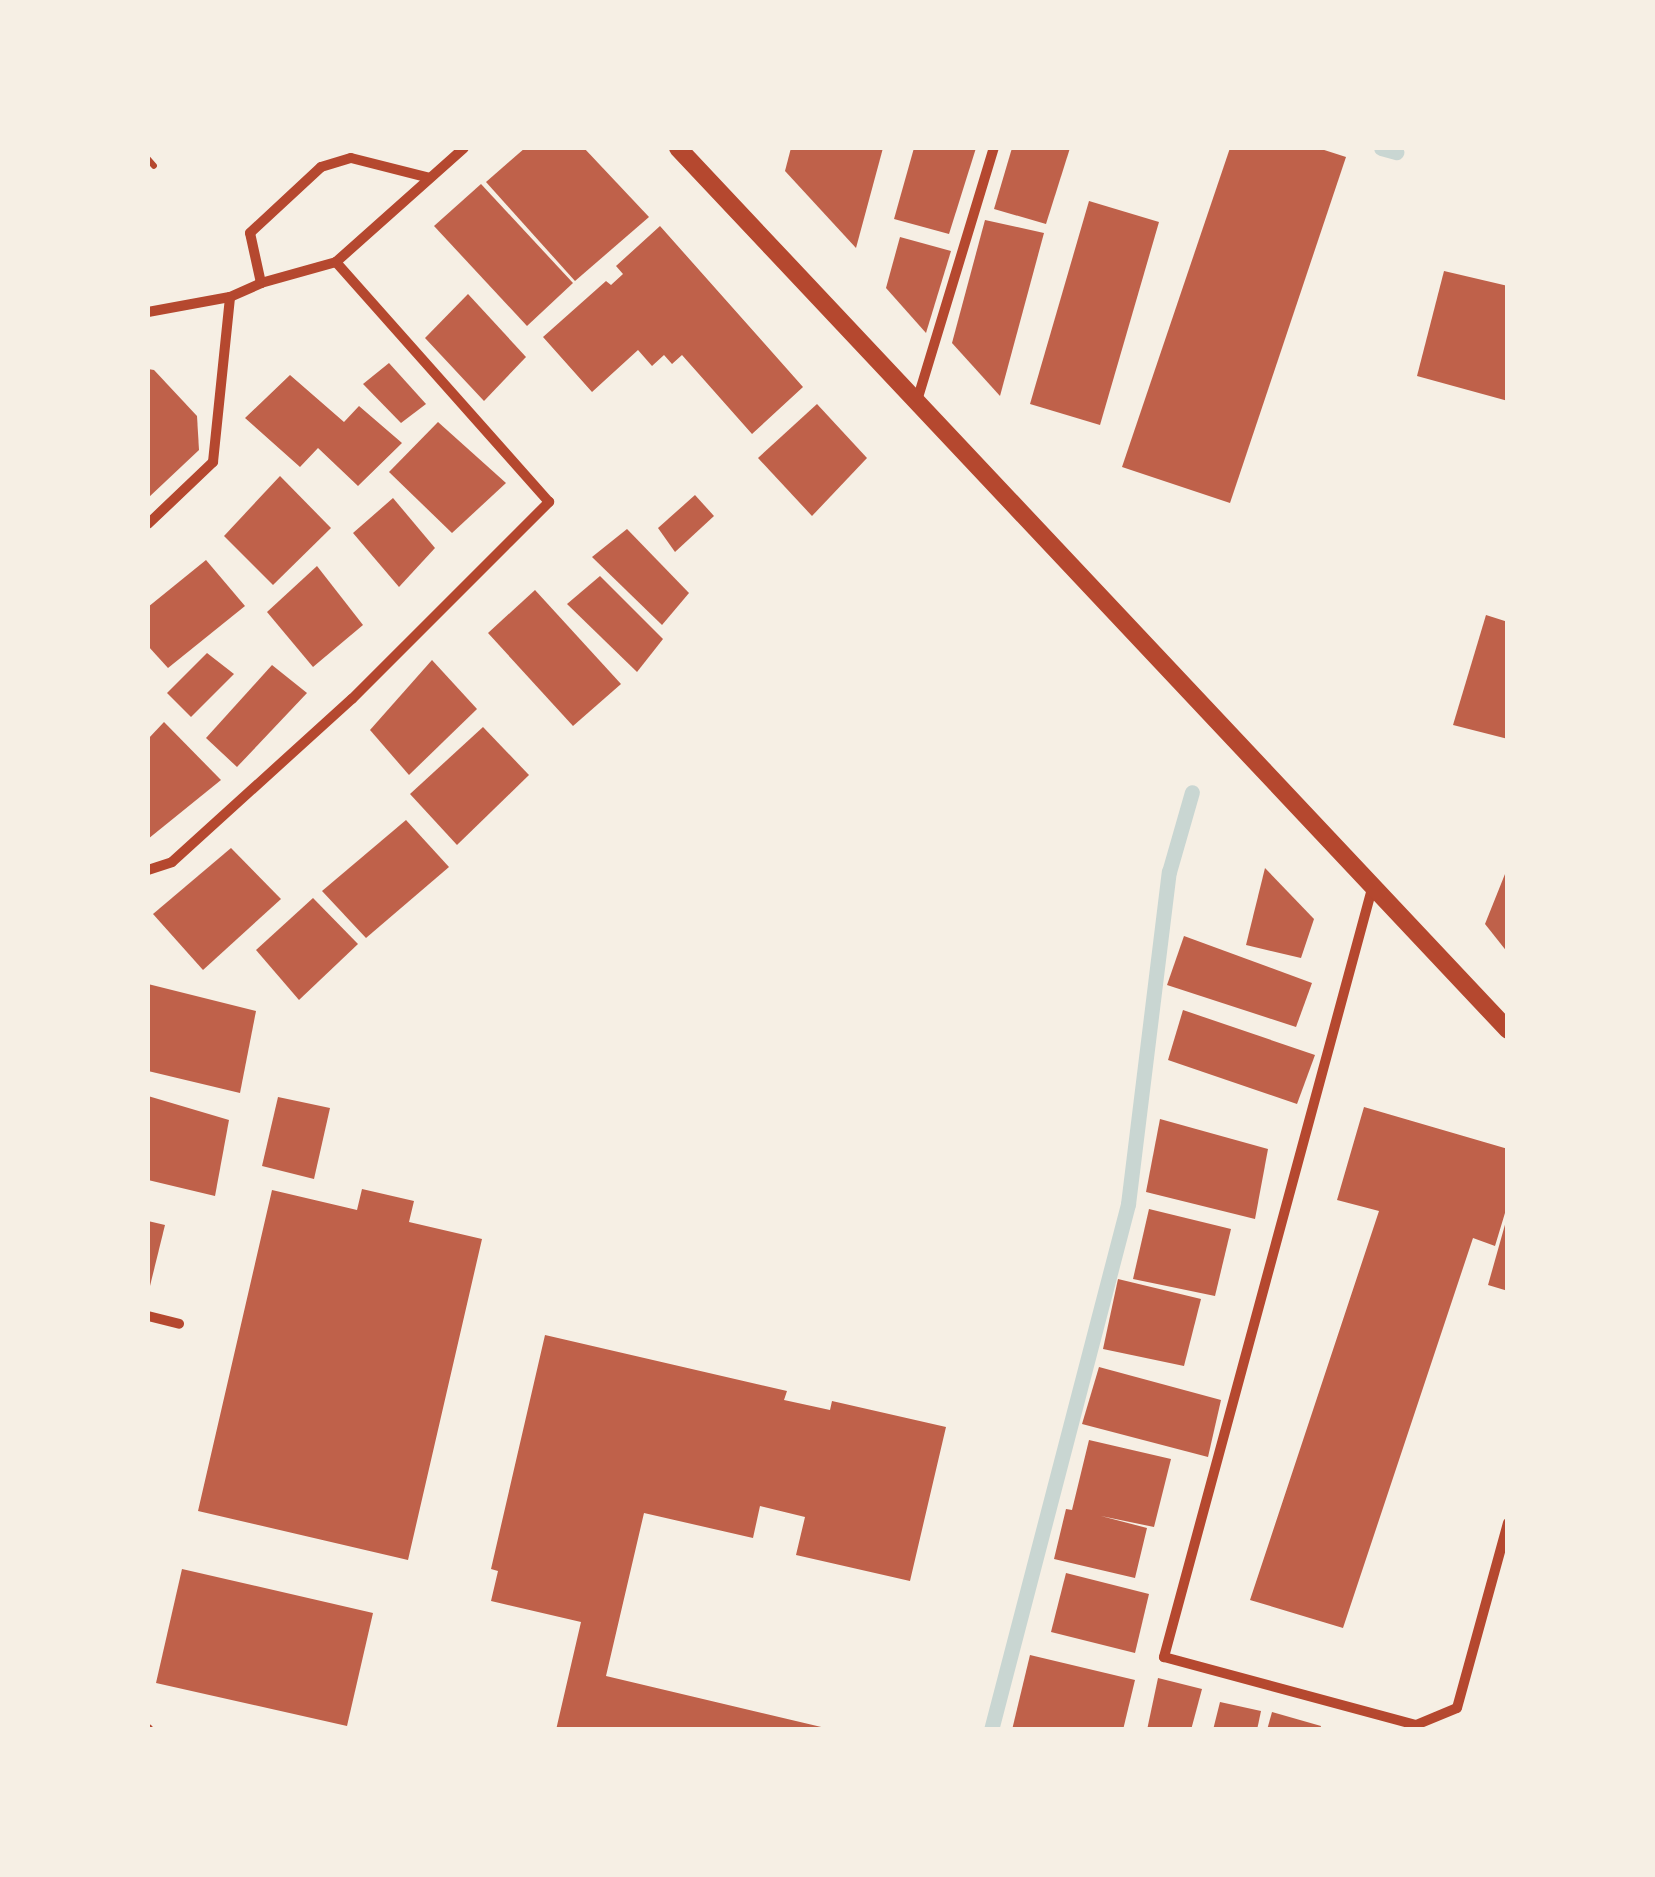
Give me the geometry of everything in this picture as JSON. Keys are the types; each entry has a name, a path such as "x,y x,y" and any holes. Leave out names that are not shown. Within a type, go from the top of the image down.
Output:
{"street":[{"path":"148,312 230,297 261,283 336,262 464,148"},
{"path":"678,148 1508,1030"},
{"path":"916,404 994,148"},
{"path":"261,283 250,233 321,167 350,158 430,178"},
{"path":"148,870 172,862 352,699 549,502 336,262"},
{"path":"148,524 213,462 230,297"},
{"path":"1372,885 1164,1657 1416,1725 1457,1708 1508,1523"},
{"path":"148,1316 179,1324"}],"building":[{"path":"525,148 584,148 649,217 575,281 486,182"},
{"path":"791,148 883,148 856,248 785,171"},
{"path":"914,148 976,148 949,234 894,219"},
{"path":"1012,148 1070,148 1046,224 994,209"},
{"path":"1230,148 1318,148 1346,157 1230,503 1122,467"},
{"path":"481,184 573,283 527,326 434,226"},
{"path":"1089,201 1159,222 1100,425 1030,404"},
{"path":"985,220 1044,233 1000,396 952,343"},
{"path":"660,226 803,387 752,434 682,355 672,364 664,355 652,366 638,350 592,392 543,337 606,281 611,285 623,274 616,266"},
{"path":"900,237 951,251 926,333 886,288"},
{"path":"1444,271 1508,286 1508,401 1417,376"},
{"path":"468,294 526,357 484,401 425,338"},
{"path":"389,363 426,404 401,423 363,384"},
{"path":"148,369 154,370 197,416 199,450 148,498"},
{"path":"290,375 344,422 359,406 402,443 358,486 318,448 300,467 245,418"},
{"path":"817,404 867,458 812,516 758,458"},
{"path":"438,422 506,483 452,533 389,472"},
{"path":"280,476 331,528 273,585 224,536"},
{"path":"695,495 714,516 675,552 658,528"},
{"path":"393,498 435,548 399,587 353,533"},
{"path":"627,529 689,593 662,625 592,557"},
{"path":"206,560 245,606 168,668 148,646 148,607"},
{"path":"317,566 363,625 313,667 267,612"},
{"path":"600,576 663,639 637,672 567,604"},
{"path":"535,590 621,684 573,726 488,633"},
{"path":"1486,615 1508,622 1508,739 1453,725"},
{"path":"207,653 234,674 191,717 167,693"},
{"path":"432,660 477,709 409,775 370,730"},
{"path":"272,665 307,693 237,767 206,738"},
{"path":"164,722 221,780 148,839 148,739"},
{"path":"483,727 529,775 457,845 410,794"},
{"path":"406,820 449,867 366,938 322,891"},
{"path":"231,848 281,899 203,970 153,914"},
{"path":"1265,868 1314,919 1301,958 1246,945"},
{"path":"1508,869 1508,953 1485,924"},
{"path":"313,898 358,944 299,1000 256,950"},
{"path":"1184,936 1312,983 1296,1027 1167,985"},
{"path":"148,984 256,1011 240,1093 148,1071"},
{"path":"1183,1010 1315,1055 1297,1104 1168,1060"},
{"path":"148,1096 229,1120 215,1196 148,1180"},
{"path":"278,1097 330,1108 314,1179 262,1166"},
{"path":"1364,1107 1508,1149 1508,1203 1495,1246 1473,1238 1343,1628 1250,1600 1379,1211 1337,1200"},
{"path":"1160,1119 1268,1149 1255,1219 1146,1192"},
{"path":"362,1189 414,1201 409,1222 482,1239 408,1560 198,1511 272,1190 357,1210"},
{"path":"1149,1209 1231,1229 1215,1296 1133,1279"},
{"path":"148,1221 165,1225 149,1290 148,1289"},
{"path":"1508,1221 1508,1291 1488,1285"},
{"path":"1118,1279 1201,1299 1184,1366 1103,1349"},
{"path":"545,1335 787,1391 784,1400 830,1410 832,1401 946,1427 910,1581 796,1555 805,1517 760,1506 753,1538 644,1513 606,1676 834,1730 556,1730 581,1622 491,1601 498,1571 491,1569"},
{"path":"1099,1367 1221,1400 1208,1457 1082,1424"},
{"path":"1089,1440 1171,1459 1154,1527 1101,1516 1147,1528 1135,1578 1054,1559 1066,1509 1072,1510"},
{"path":"182,1569 373,1613 347,1726 156,1683"},
{"path":"1066,1573 1149,1594 1135,1653 1051,1632"},
{"path":"1030,1655 1135,1680 1123,1730 1012,1730"},
{"path":"1158,1678 1202,1689 1191,1730 1147,1730"},
{"path":"1220,1702 1261,1711 1257,1730 1213,1730"},
{"path":"1272,1712 1321,1726 1320,1730 1267,1730"}],"waterway":[{"path":"1381,148 1396,152"},
{"path":"991,1730 1128,1204 1169,872 1192,792"}]}
